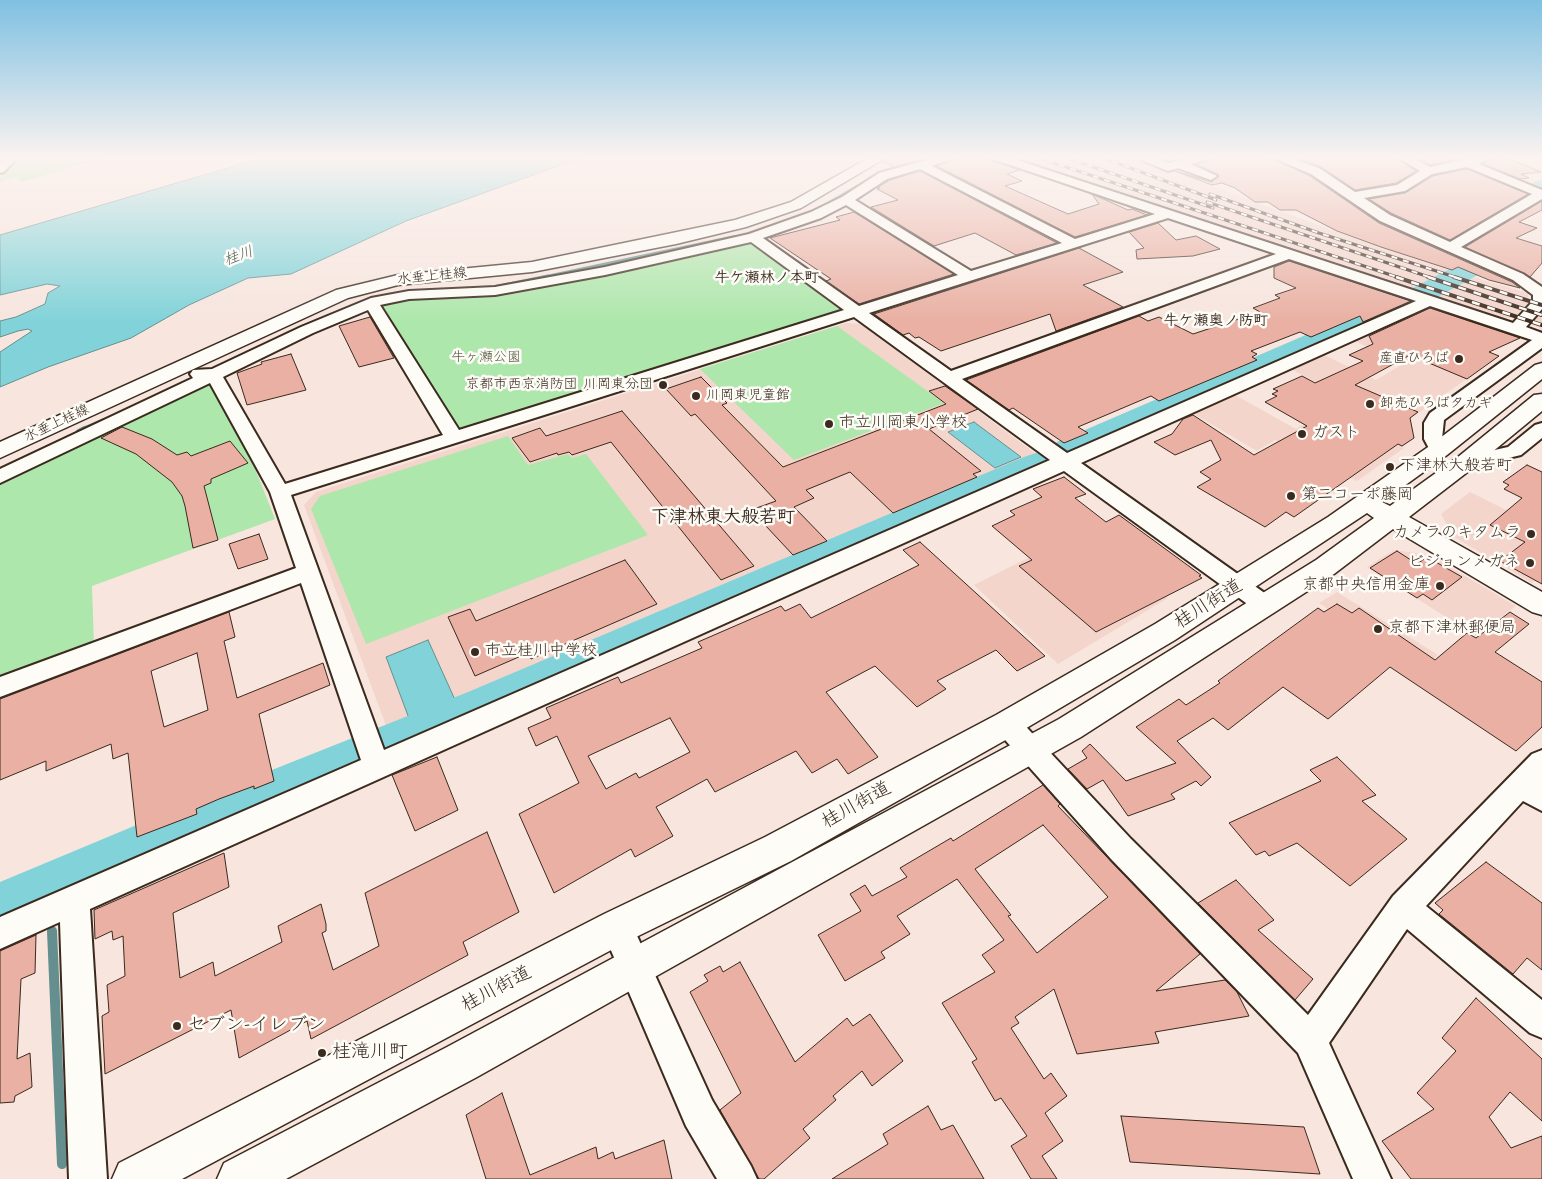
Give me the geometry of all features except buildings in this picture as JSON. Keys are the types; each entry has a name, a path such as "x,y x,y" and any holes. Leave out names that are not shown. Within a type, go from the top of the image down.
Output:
{"street":[{"name":"水垂上桂線","path":"0,451 281,320 342,294 398,280 532,267 658,243 740,224 775,212"},
{"path":"35,434 133,402 207,374 371,303 410,295 495,291 613,269 753,237 794,224 820,212"},
{"path":"866,212 970,276"},
{"path":"1013,212 1073,243"},
{"path":"1161,212 1542,339"},
{"path":"1377,212 1385,218 1518,277 1542,294 1540,302 1516,329"},
{"path":"1451,247 1512,212"},
{"path":"280,492 1167,214"},
{"path":"753,237 1252,595"},
{"path":"949,378 1289,254"},
{"path":"0,933 74,901 373,756 1066,462 1423,299"},
{"path":"371,303 454,437"},
{"path":"1440,450 1433,439 1433,423 1436,417 1542,339"},
{"name":"桂川街道","path":"135,1179 617,927 778,850 1007,724 1252,595 1325,567 1440,450 1542,369"},
{"path":"0,477 207,374"},
{"path":"207,374 280,492 373,756"},
{"name":"桂川街道","path":"1379,511 1418,496 1466,462 1542,400"},
{"path":"1466,462 1514,452 1542,429"},
{"path":"1379,511 1542,606"},
{"path":"0,687 307,572"},
{"name":"桂川街道","path":"240,1179 455,1066 1070,728 1252,595"},
{"path":"1007,724 1121,849 1310,1041 1372,1179"},
{"path":"1310,1041 1404,907 1531,792 1542,762"},
{"path":"74,901 88,1179"},
{"path":"1404,907 1542,1021"},
{"path":"617,927 699,1113 738,1179"}],"shaded area":[{"path":"1173,212 1283,212 1448,270 1528,293 1528,299 1542,303 1542,334 1537,332 1541,328 1511,318 1493,318"},
{"name":"市立桂川中学校","path":"846,323 861,324 1040,457 391,739 304,505 316,492"},
{"path":"1389,324 1437,346 1453,338 1499,356 1410,419 1414,438 1402,447 1404,448 1357,481 1275,440 1257,451 1194,414 1235,395 1296,429 1345,398 1291,369 1324,355 1376,380 1403,364 1353,340"},
{"path":"1470,492 1542,528 1542,575 1532,583 1454,537 1441,514"},
{"path":"1082,531 1168,598 1058,664 974,585"},
{"name":"京都中央信用金庫","path":"1394,550 1429,555 1516,606 1476,636 1367,567"},
{"path":"1337,592 1438,655 1421,670 1319,603"}],"green space":[{"name":"牛ヶ瀬公園","path":"744,242 752,244 844,308 843,313 469,428 456,428 381,309 383,303 406,299 489,296"},
{"path":"837,326 944,403 794,460 700,369"},
{"path":"211,384 254,466 275,519 92,586 94,646 0,681 0,483 131,418 202,385"},
{"path":"508,436 528,465 568,454 572,458 586,454 648,535 366,644 311,509 320,496"}],"water":[{"name":"桂川","path":"78,212 431,212 406,221 291,274 248,278 189,305 131,338 48,367 0,387 0,352 32,331 28,329 0,337 0,321 16,317 45,304 48,293 60,286 47,284 0,295 0,235"},
{"path":"974,422 1021,457 995,468 948,432"},
{"path":"428,640 456,702 410,721 386,657"}],"waterway":[{"path":"1069,449 1411,300 1463,271 1480,264 1460,233 1497,212"},
{"path":"542,278 735,237"},
{"path":"489,289 548,277"},
{"path":"82,430 103,421"},
{"path":"79,432 85,429"},
{"path":"0,909 212,817 484,705 1036,464"},
{"path":"52,931 62,1164"}],"railway":[{"path":"1202,212 1400,278"},
{"path":"1237,212 1432,278"},
{"path":"1260,212 1458,278"},
{"path":"1396,277 1542,325"},
{"path":"1428,277 1542,315"},
{"path":"1454,277 1542,305"}],"place":[{"name":"産直ひろば","path":"1459,359"},
{"name":"京都市西京消防団 川岡東分団","path":"663,385"},
{"name":"川岡東児童館","path":"696,396"},
{"name":"卸売ひろばタカギ","path":"1370,404"},
{"name":"市立川岡東小学校","path":"829,424"},
{"name":"ガスト","path":"1302,434"},
{"name":"下津林大般若町","path":"1390,467"},
{"name":"第二コーポ藤岡","path":"1291,496"},
{"name":"カメラのキタムラ","path":"1531,534"},
{"name":"ビジョンメガネ","path":"1530,563"},
{"name":"京都中央信用金庫","path":"1440,586"},
{"name":"京都下津林郵便局","path":"1378,629"},
{"name":"市立桂川中学校","path":"475,652"},
{"name":"セブン-イレブン","path":"177,1026"},
{"name":"桂滝川町","path":"322,1053"}],"district":[{"name":"牛ケ瀬林ノ本町","path":"767,279"},
{"name":"牛ケ瀬奥ノ防町","path":"1216,322"},
{"name":"下津林東大般若町","path":"723,518"}]}
